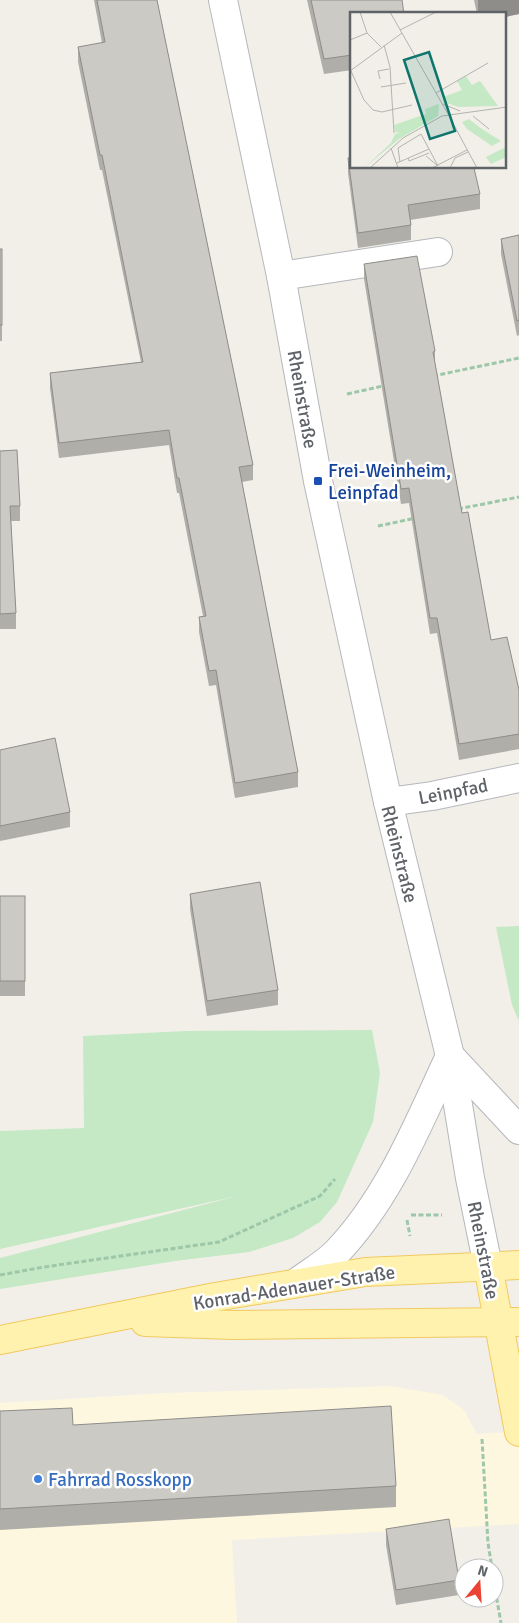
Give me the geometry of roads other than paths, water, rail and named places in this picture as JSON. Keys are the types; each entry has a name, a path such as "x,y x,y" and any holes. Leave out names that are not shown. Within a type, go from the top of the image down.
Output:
{"main road":[{"name":"Konrad-Adenauer-Straße","path":"0,1340 296,1283 365,1272 519,1265"},
{"name":"Rheinstraße","path":"488,1266 509,1322 519,1432"},
{"name":"Konrad-Adenauer-Straße","path":"101,1320 233,1325 509,1322"}],"street":[{"name":"Rheinstraße","path":"223,0 281,276 318,481 388,802 450,1056 470,1178 488,1266"},
{"path":"281,276 438,252"},
{"name":"Leinpfad","path":"388,802 432,796 519,778"},
{"path":"296,1283 334,1254 366,1216 405,1153 450,1056 519,1130"}],"place":[{"name":"Frei-Weinheim, Leinpfad","path":"318,481"},
{"name":"Fahrrad Rosskopp","path":"38,1479"}]}
